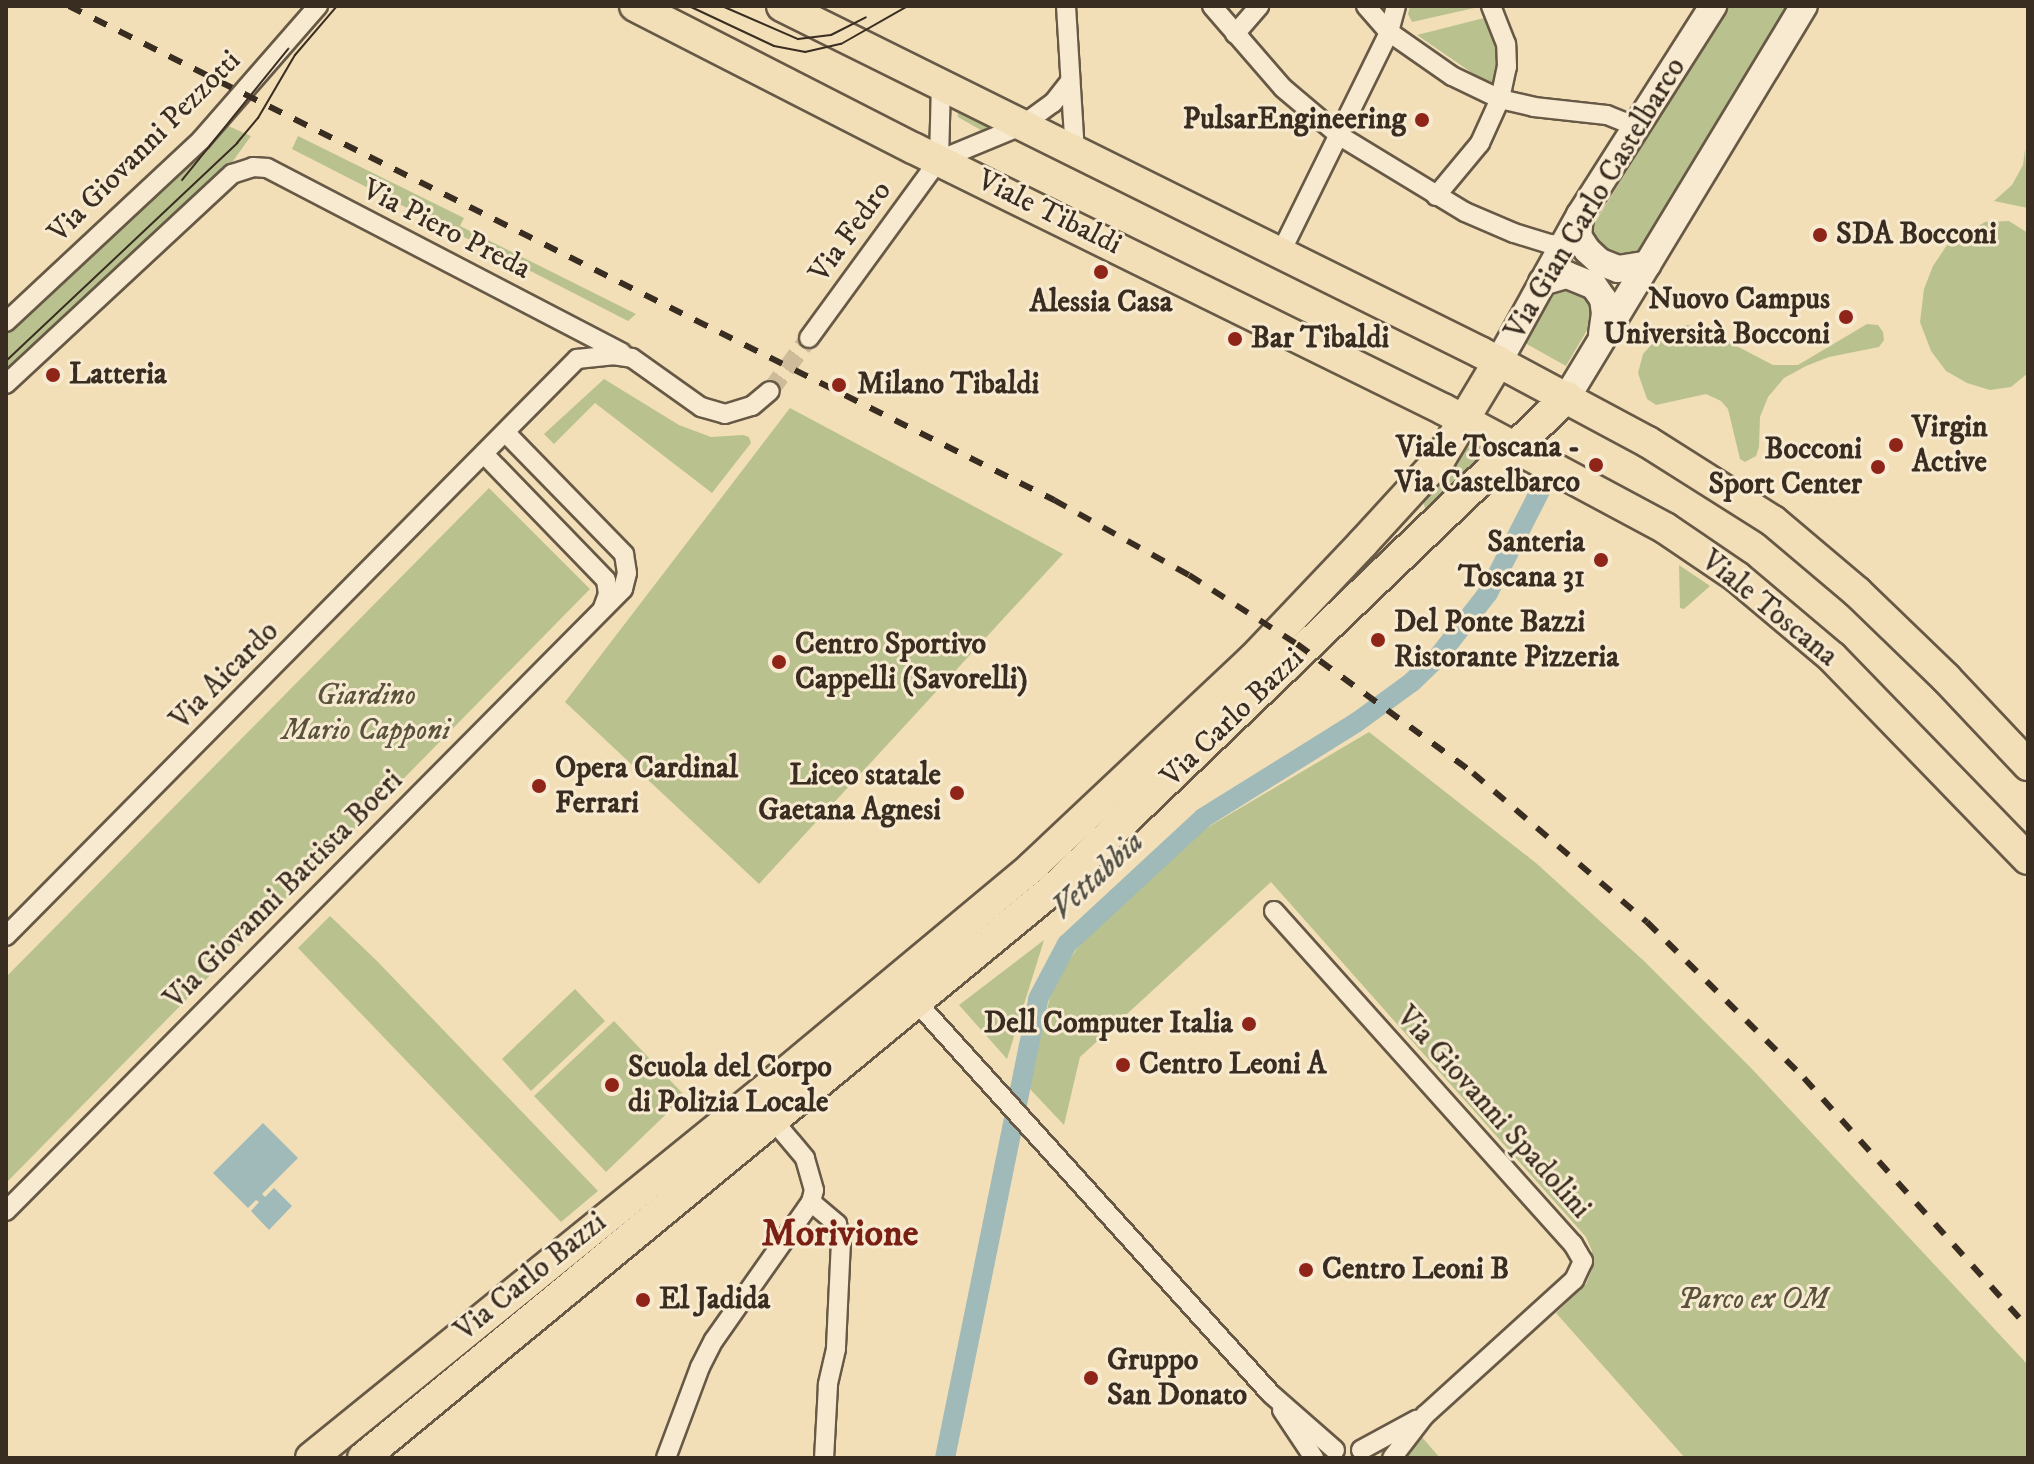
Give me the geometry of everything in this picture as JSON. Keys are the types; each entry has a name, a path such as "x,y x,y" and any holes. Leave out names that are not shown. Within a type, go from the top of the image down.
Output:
{"main road":[{"name":"Viale Tibaldi","path":"635,6 1464,420"},
{"path":"782,6 1499,361 1648,442 1773,521 1901,633 2028,765"},
{"name":"Via Gian Carlo Castelbarco","path":"1480,392 1580,215 1713,6"},
{"path":"1567,397 1602,334 1648,264 1804,6"},
{"path":"1580,215 1578,236 1600,262 1618,269 1648,264"},
{"path":"1542,282 1567,275 1594,286 1603,299 1602,334"},
{"name":"Via Carlo Bazzi","path":"907,991 1032,867 1253,659 1440,459 1480,392"},
{"name":"Via Carlo Bazzi","path":"311,1458 763,1108 907,991 1053,889 1567,397"},
{"name":"Viale Toscana","path":"1464,420 1665,528 1783,613 1881,706 2028,859"},
{"path":"1418,483 1412,510 1420,521 1435,524"},
{"name":"Via Carlo Bazzi","path":"363,1458 763,1108"}],"street":[{"name":"Via Giovanni Pezzotti","path":"6,322 201,140 318,6"},
{"path":"1066,6 1075,152"},
{"path":"1212,6 1283,88 1340,136 1436,196 1514,233 1563,245"},
{"path":"1235,34 1259,6"},
{"path":"1366,6 1389,32 1452,76 1500,99 1534,107 1607,115 1637,127"},
{"path":"1280,254 1389,32 1396,6"},
{"path":"1436,196 1480,143 1500,99 1507,67 1506,44 1491,6"},
{"path":"941,85 939,160 1021,126 1053,103 1070,81"},
{"name":"Via Fedro","path":"809,338 939,160"},
{"name":"Via Piero Preda","path":"6,384 242,167 267,168 632,358 701,407 725,414 752,406 770,391"},
{"path":"558,320 574,339 577,359 613,355 632,358"},
{"name":"Via Aicardo","path":"6,936 577,359"},
{"name":"Via Giovanni Battista Boeri","path":"6,1211 623,589 627,573 624,554 505,432"},
{"path":"484,454 606,580 608,594 603,609"},
{"name":"Via Giovanni Spadolini","path":"907,991 1271,1394 1329,1454 1350,1448 1366,1454 1425,1415 1566,1289 1580,1271 1583,1261 1573,1244 1274,911"},
{"path":"666,1458 700,1367 714,1340 811,1202 814,1190 811,1169 763,1108"},
{"path":"811,1202 837,1224 841,1241 836,1349 828,1385 824,1458"},
{"name":"Via Giovanni Spadolini","path":"1271,1394 1314,1458"},
{"name":"Via Giovanni Spadolini","path":"1392,1458 1425,1415"}],"green space":[{"path":"1410,6 1483,6 1412,22 1408,14"},
{"path":"1729,6 1792,6 1637,257 1622,262 1594,246 1589,232"},
{"path":"1488,17 1498,41 1501,62 1494,88 1417,35"},
{"path":"957,109 997,126 986,133 958,117"},
{"path":"226,125 251,136 233,161 6,375 6,333"},
{"path":"298,136 464,218 460,226 636,314 628,321 292,149"},
{"path":"2025,149 2028,208 1994,201 2012,185 2023,165"},
{"path":"2009,221 2028,233 2028,373 2011,387 1990,390 1967,383 1946,371 1931,351 1920,322 1924,289 1933,266 1947,245 1985,222"},
{"path":"1564,287 1591,299 1593,320 1566,366 1525,343 1554,294"},
{"path":"1867,324 1878,325 1883,332 1884,340 1879,347 1829,357 1784,378 1768,397 1760,417 1756,456 1745,462 1740,459 1728,409 1721,401 1706,394 1656,405 1647,399 1638,373 1643,354 1660,335 1674,327 1688,325 1704,329 1773,365 1798,365"},
{"path":"604,379 679,425 711,437 743,435 749,437 751,443 712,493 595,403 554,444 544,434"},
{"name":"Centro Sportivo Cappelli (Savorelli)","path":"790,408 1063,554 759,884 565,702"},
{"path":"1468,447 1487,457 1426,512 1423,501"},
{"name":"Giardino Mario Capponi","path":"489,488 590,589 6,1183 6,977"},
{"path":"1679,565 1710,586 1684,609 1680,608"},
{"name":"Parco ex OM","path":"1369,732 1536,863 1644,961 1753,1070 2028,1365 2028,1458 1685,1458 1556,1313 1586,1284 1592,1269 1592,1251 1586,1237 1271,882 1080,1057 1064,1125 1028,1087 1053,985 1080,944 1198,833"},
{"path":"330,916 598,1191 561,1222 298,948"},
{"path":"1044,940 1007,1059 959,1005"},
{"path":"575,989 605,1021 531,1091 502,1059"},
{"path":"614,1021 685,1096 606,1172 534,1096"},
{"path":"1421,1436 1440,1458 1402,1458"}],"water":[{"path":"263,1123 298,1158 262,1194 265,1197 274,1188 292,1206 269,1230 251,1211 259,1202 256,1200 248,1208 213,1173"}],"waterway":[{"name":"Vettabbia","path":"945,1458 1038,999 1067,944 1203,818 1357,722 1412,682 1438,657 1488,593 1541,489"}],"tunnel":[{"path":"770,391 809,338"}],"tram line":[{"path":"6,361 237,143 258,118 295,55 337,6"},
{"path":"689,6 774,46 805,52 841,44 908,6"},
{"path":"722,6 798,39 831,35 866,17"},
{"path":"182,180 288,49"}],"railway":[{"path":"69,6 1054,500 1189,575 1297,644 1473,773 1647,922 1804,1078 2028,1328"}],"place":[{"name":"PulsarEngineering","path":"1422,120"},
{"name":"SDA Bocconi","path":"1820,235"},
{"name":"Alessia Casa","path":"1101,272"},
{"name":"Nuovo Campus Università Bocconi","path":"1846,317"},
{"name":"Bar Tibaldi","path":"1235,339"},
{"name":"Latteria","path":"53,375"},
{"name":"Milano Tibaldi","path":"839,385"},
{"name":"Virgin Active","path":"1896,445"},
{"name":"Viale Toscana - Via Castelbarco","path":"1596,465"},
{"name":"Bocconi Sport Center","path":"1878,467"},
{"name":"Santeria Toscana 31","path":"1601,560"},
{"name":"Del Ponte Bazzi Ristorante Pizzeria","path":"1378,640"},
{"name":"Centro Sportivo Cappelli (Savorelli)","path":"779,662"},
{"name":"Opera Cardinal Ferrari","path":"539,786"},
{"name":"Liceo statale Gaetana Agnesi","path":"957,793"},
{"name":"Dell Computer Italia","path":"1249,1024"},
{"name":"Centro Leoni A","path":"1123,1065"},
{"name":"Scuola del Corpo di Polizia Locale","path":"612,1085"},
{"name":"Centro Leoni B","path":"1306,1270"},
{"name":"El Jadida","path":"643,1300"},
{"name":"Gruppo San Donato","path":"1091,1378"}],"district":[{"name":"Morivione","path":"840,1235"}]}
